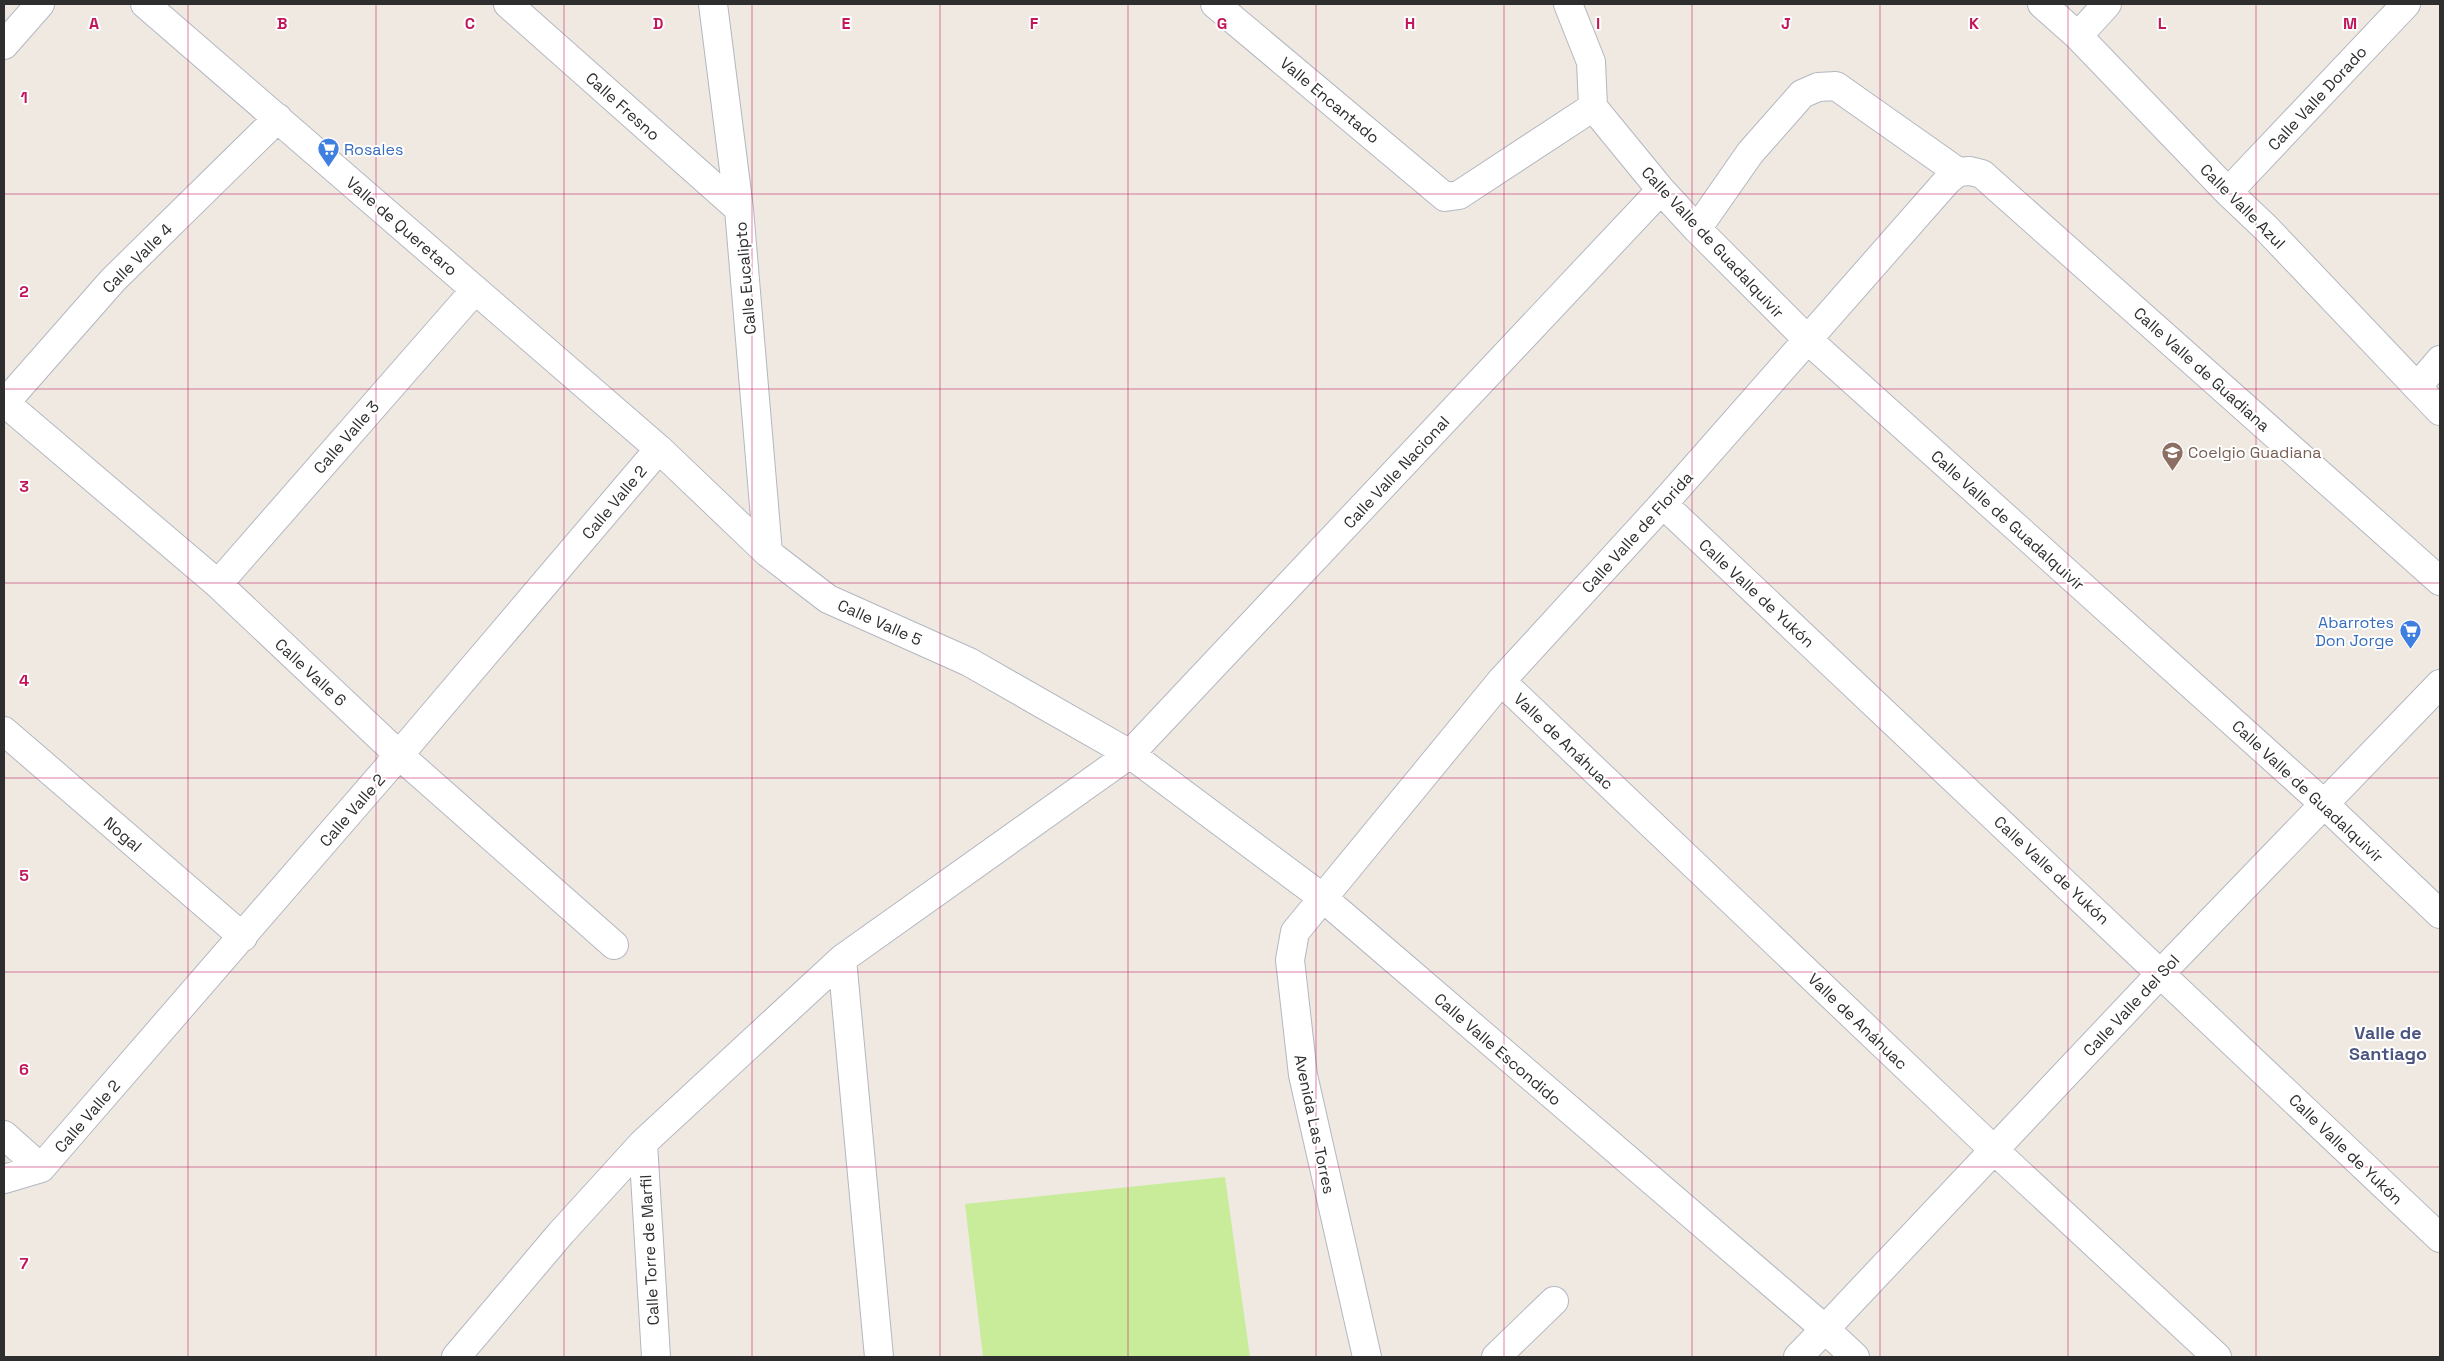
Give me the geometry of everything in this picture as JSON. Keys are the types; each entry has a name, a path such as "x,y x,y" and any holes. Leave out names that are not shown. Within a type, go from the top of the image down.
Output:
{"street":[{"path":"4,45 40,4"},
{"name":"Valle de Queretaro","path":"145,4 659,449"},
{"name":"Calle Fresno","path":"508,4 739,209"},
{"name":"Calle Eucalipto","path":"713,4 739,209 768,553"},
{"name":"Valle Encantado","path":"1215,4 1445,197 1459,195 1593,107"},
{"path":"1568,4 1591,62 1593,107"},
{"name":"Calle Valle Azul","path":"2042,4 2078,36 2228,192 2266,228 2440,411"},
{"path":"2078,36 2107,4"},
{"name":"Calle Valle Dorado","path":"2228,192 2406,4"},
{"path":"1697,229 1750,153 1802,94 1818,87 1836,86 1958,172"},
{"name":"Calle Valle de Guadalquivir","path":"1593,107 1661,190 1697,229 1808,340 2323,803 2440,914"},
{"name":"Calle Valle 4","path":"4,403 113,280 278,118"},
{"name":"Calle Valle de Guadiana","path":"1958,172 1970,171 1982,174 2440,581"},
{"name":"Calle Valle de Florida","path":"1323,898 1501,681 1663,504 1947,181 1958,172"},
{"name":"Calle Valle Nacional","path":"456,1357 561,1233 642,1143 842,959 1130,754 1661,190"},
{"name":"Calle Valle 3","path":"218,584 475,290"},
{"path":"2417,387 2440,360"},
{"name":"Calle Valle 6","path":"4,403 218,584 399,755 614,945"},
{"name":"Calle Valle 5","path":"659,449 768,553 828,598 969,662 1130,754"},
{"name":"Calle Valle 2","path":"42,1168 243,937 659,449"},
{"name":"Calle Valle de Yukón","path":"1663,504 2440,1238"},
{"name":"Valle de Anáhuac","path":"1501,681 1994,1150 2217,1357"},
{"name":"Calle Valle del Sol","path":"1798,1357 2160,973 2440,684"},
{"name":"Nogal","path":"4,731 243,937"},
{"name":"Calle Valle Escondido","path":"1130,754 1323,898 1825,1329 1855,1357"},
{"name":"Avenida Las Torres","path":"1323,898 1295,932 1290,960 1303,1075 1367,1357"},
{"path":"842,959 879,1357"},
{"path":"4,1135 42,1168"},
{"name":"Calle Torre de Marfil","path":"642,1143 656,1357"},
{"path":"4,1179 42,1168"},
{"path":"1496,1357 1554,1301"}],"green space":[{"path":"1225,1177 1250,1357 983,1357 965,1204"}],"place":[{"name":"Rosales","path":"328,168"},
{"name":"Coelgio Guadiana","path":"2172,471"},
{"name":"Abarrotes Don Jorge","path":"2410,650"}],"district":[{"name":"Valle de Santiago","path":"2388,1043"}]}
